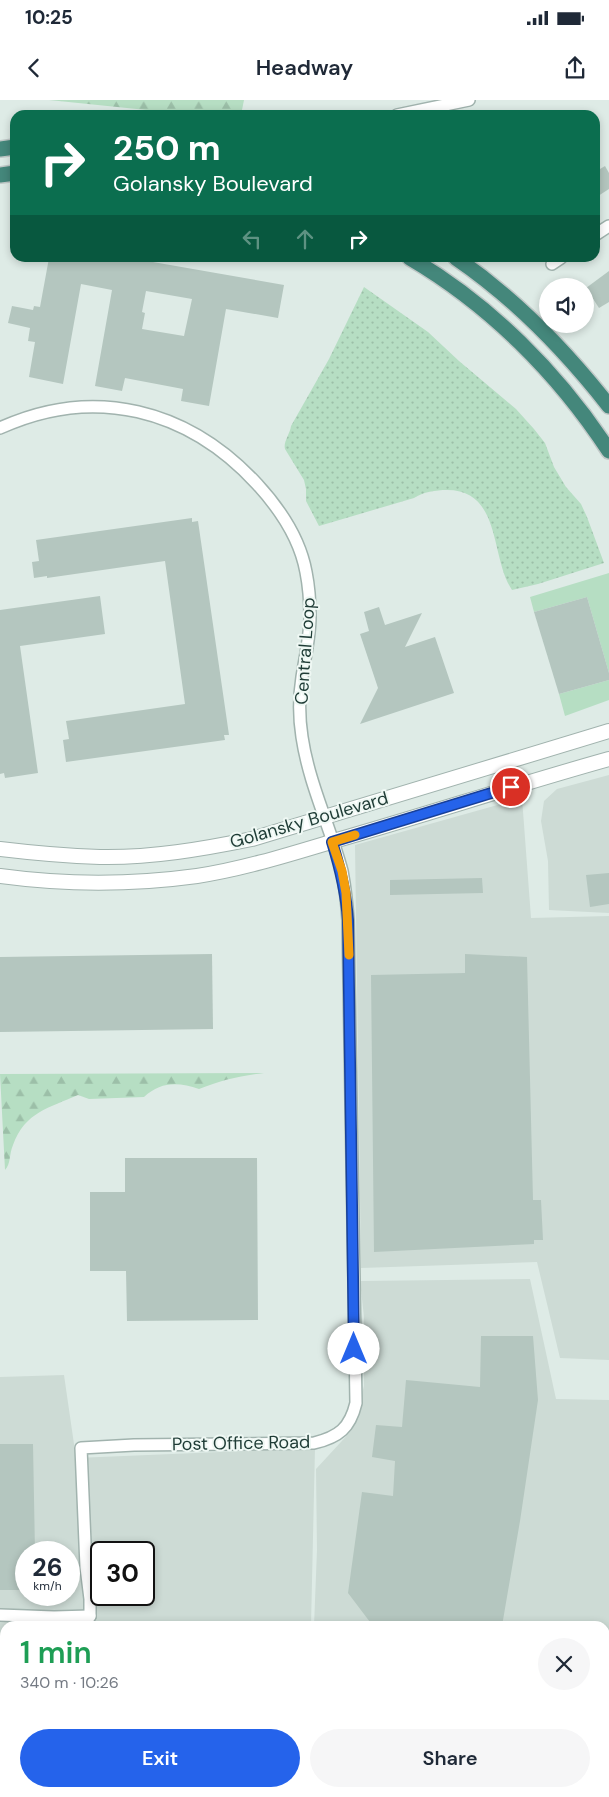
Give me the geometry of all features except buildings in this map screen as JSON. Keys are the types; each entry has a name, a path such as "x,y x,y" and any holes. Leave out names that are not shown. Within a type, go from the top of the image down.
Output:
{"highway":[{"path":"416,262 468,297 529,351 565,391 609,451"},
{"path":"461,262 528,315 576,366 609,406"}],"street":[{"path":"421,110 469,100"},
{"name":"Central Loop","path":"0,428 15,421 40,414 73,408 110,408 140,412 172,422 205,439 229,456 264,491 292,534 306,570 310,618 300,707 302,735 309,770 332,842"},
{"name":"Golansky Boulevard","path":"0,849 49,855 102,857 193,850 252,839 609,731"},
{"name":"Golansky Boulevard","path":"0,876 60,882 107,883 153,881 244,867 609,759"},
{"name":"Post Office Road","path":"90,1621 81,1448 124,1445 314,1443 328,1440 339,1434 353,1415 356,1403 348,920 342,871 332,842"},
{"path":"0,1615 76,1621"}],"shaded area":[{"path":"609,775 609,913 549,910 548,861 541,821 544,801 557,789"},
{"path":"522,798 531,918 609,916 609,1360 560,1358 537,1262 361,1268 355,845"},
{"path":"530,1279 556,1399 609,1400 609,1621 314,1621 317,1550 316,1469 352,1430 364,1386 364,1317 360,1281"},
{"path":"64,1375 76,1458 315,1448 311,1621 0,1621 0,1377"}],"green space":[{"path":"49,100 244,100 242,110 146,110"},
{"path":"364,287 428,332 516,409 534,429 545,443 554,467 566,487 581,504 604,563 538,584 512,590 505,577 486,513 477,501 465,493 447,490 425,493 414,498 319,526 306,501 304,480 285,449 285,444 291,426 329,359"},
{"path":"609,573 609,673 587,597 534,612 530,597"},
{"path":"609,680 609,700 565,716 559,694"},
{"path":"264,1073 247,1075 199,1089 170,1084 157,1088 144,1097 89,1099 78,1095 39,1112 24,1125 13,1145 5,1170 0,1074"}],"slow traffic":[{"path":"349,955 346,893 342,871 332,842 355,835"}],"route":[{"path":"354,1349 348,920 342,871 332,842 511,787"}]}
